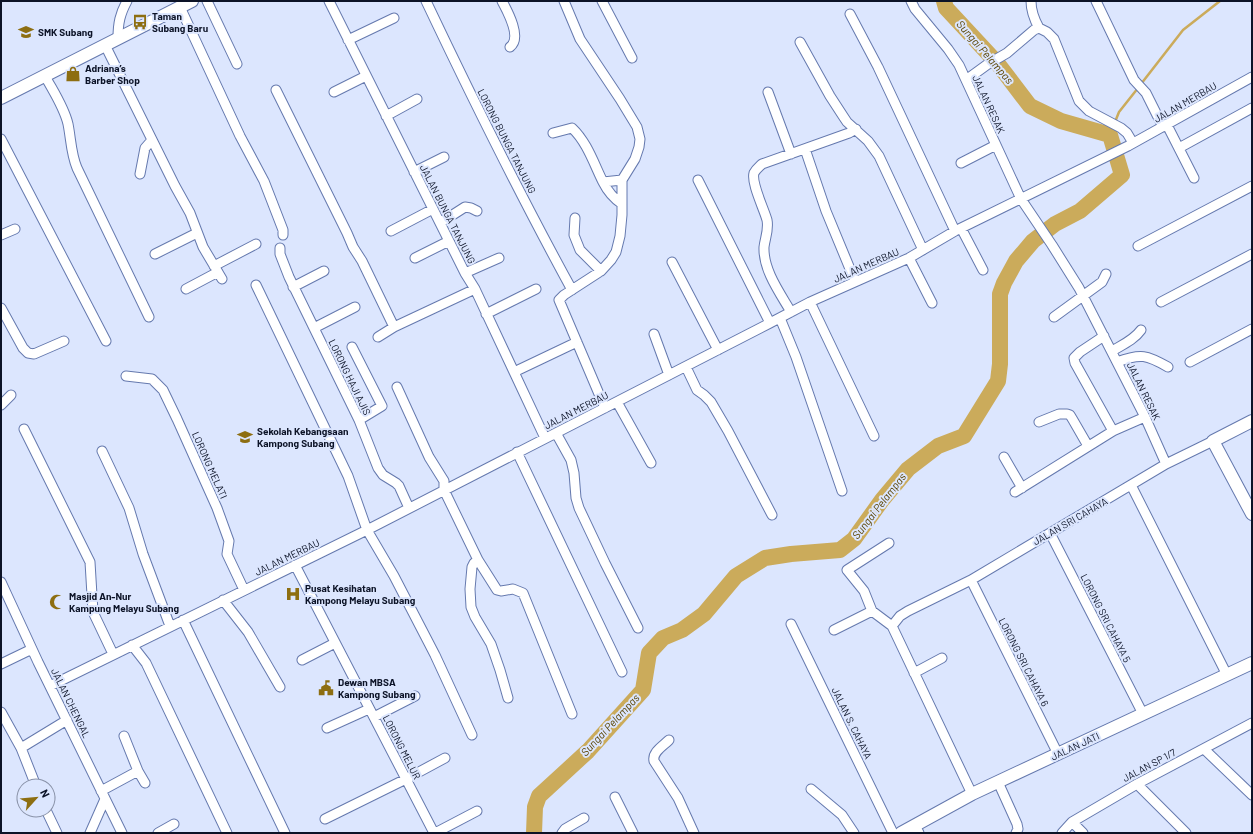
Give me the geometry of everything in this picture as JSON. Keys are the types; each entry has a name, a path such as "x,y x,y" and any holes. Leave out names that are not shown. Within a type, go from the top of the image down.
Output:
{"street":[{"path":"118,38 118,26 121,13 128,1"},
{"path":"1,98 192,1"},
{"path":"207,1 237,64"},
{"name":"JALAN BUNGA TANJUNG","path":"329,1 465,273 475,289 545,438"},
{"name":"LORONG BUNGA TANJUNG","path":"426,1 449,50 572,290"},
{"path":"502,1 511,19 515,40 510,47"},
{"path":"564,1 580,39 620,99 639,133 640,139 635,159 622,180 620,236 616,252 601,271 561,297 559,300 605,408"},
{"path":"602,1 632,58"},
{"name":"JALAN RESAK","path":"911,1 915,9 948,49 959,65 1021,198 1083,296 1145,417 1166,464"},
{"path":"1032,1 1031,9 1034,20 1039,28 1047,32 1054,39 1079,101 1089,111 1122,128 1127,133 1130,145"},
{"path":"1096,1 1134,80 1146,93 1179,148 1194,178"},
{"path":"180,7 240,136 264,181 283,230 283,235"},
{"path":"850,14 878,67 958,229 983,270"},
{"path":"348,40 394,18"},
{"path":"966,80 988,64 1007,53 1034,30 1039,28"},
{"path":"800,42 836,105 848,122 868,141 879,156 923,250"},
{"path":"105,45 190,213 203,247 218,272"},
{"path":"44,76 60,105 67,123 73,158 77,168 149,317"},
{"path":"334,92 366,76"},
{"name":"JALAN MERBAU","path":"50,686 367,530 810,302 909,258 958,229 1130,145 1252,77"},
{"path":"276,90 394,327"},
{"path":"768,92 791,154"},
{"path":"386,116 417,99"},
{"path":"1179,148 1252,108"},
{"path":"553,133 572,128 578,133 609,193 622,204"},
{"path":"791,312 771,276 766,261 764,248 768,227 754,179 754,174 762,164 849,133 856,129"},
{"path":"1,139 106,341"},
{"path":"140,174 145,148 152,140"},
{"path":"961,163 996,145"},
{"path":"805,149 826,211 855,281"},
{"path":"414,172 444,157"},
{"path":"603,182 622,180"},
{"path":"698,180 770,323"},
{"path":"1138,246 1252,186"},
{"path":"440,223 465,208 471,208 477,211"},
{"path":"391,231 433,209"},
{"path":"575,218 574,235 580,250 601,271"},
{"path":"1,235 15,229"},
{"path":"155,254 197,233"},
{"path":"415,258 449,241"},
{"path":"186,289 218,272 256,244"},
{"name":"LORONG HAJI AJIS","path":"280,248 280,254 293,287 359,420 378,468 383,475 396,482 409,508"},
{"path":"1161,302 1252,254"},
{"path":"465,273 499,258"},
{"path":"909,258 932,303"},
{"path":"672,262 718,350"},
{"path":"293,287 324,271"},
{"path":"1054,317 1102,282 1106,274"},
{"path":"256,285 348,476 367,530 394,576 435,655 472,735"},
{"path":"486,314 536,288"},
{"path":"378,337 394,327 475,289"},
{"path":"810,302 874,436"},
{"path":"314,328 355,306"},
{"path":"1,308 23,348 28,353 34,354 64,341"},
{"path":"780,318 796,357 842,491"},
{"path":"1190,362 1252,329"},
{"path":"1112,351 1132,340 1141,330"},
{"path":"654,334 669,375"},
{"path":"1104,336 1080,352 1074,358 1075,363 1113,431"},
{"path":"514,372 577,342"},
{"path":"352,346 382,406 359,420"},
{"path":"1117,362 1129,358 1146,356 1153,358 1168,367"},
{"path":"686,366 697,390 711,402 728,430 772,515"},
{"name":"LORONG MELATI","path":"126,376 152,379 163,390 217,508 229,542 227,554 244,590"},
{"path":"397,387 430,457 444,482 444,490 478,560 497,590 513,590 523,593 572,714"},
{"path":"1,404 11,395"},
{"path":"617,402 651,463"},
{"path":"1039,422 1058,414 1070,415 1088,446"},
{"path":"1004,457 1018,490 1113,431 1145,417"},
{"name":"JALAN SRI CAHAYA","path":"892,626 900,616 908,611 971,580 1166,464 1252,421"},
{"path":"24,429 90,562 92,570 93,612 113,654"},
{"path":"556,433 571,460 574,473 576,498 579,508 604,563 638,628"},
{"path":"1213,441 1252,514"},
{"path":"102,450 129,508 143,554 170,626"},
{"path":"517,452 622,672"},
{"path":"1131,485 1227,675"},
{"name":"LORONG SRI CAHAYA 5","path":"1050,533 1143,714"},
{"path":"888,542 847,570 864,591 872,611 892,626 972,794"},
{"path":"478,560 474,563 472,568 470,589 471,607 475,617 491,644 508,698"},
{"name":"LORONG MELUR","path":"295,565 434,833"},
{"name":"LORONG SRI CAHAYA 6","path":"971,580 1058,754"},
{"name":"JALAN CHENGAL","path":"2,588 122,833"},
{"path":"224,600 248,632 280,687"},
{"path":"834,630 872,611"},
{"path":"183,620 286,833"},
{"name":"JALAN S. CAHAYA","path":"791,624 893,833"},
{"path":"302,660 335,643"},
{"path":"132,645 146,663 227,833"},
{"path":"1,664 32,649"},
{"path":"914,673 942,658"},
{"name":"JALAN JATI","path":"901,833 917,829 972,794 1252,663"},
{"path":"327,728 415,696"},
{"path":"1,712 21,748 33,778"},
{"path":"21,748 67,720"},
{"name":"JALAN SP 1/7","path":"1062,833 1072,822 1137,784 1252,723"},
{"path":"124,736 138,771 145,782"},
{"path":"669,740 654,754 654,761 678,798 694,833"},
{"path":"1204,749 1252,795"},
{"path":"325,819 445,758"},
{"path":"90,833 103,795 138,771"},
{"path":"998,782 1017,824 1018,829 1016,833"},
{"path":"1137,784 1186,833"},
{"path":"811,789 842,815 854,833"},
{"path":"615,797 633,833"},
{"path":"434,833 476,811"},
{"path":"49,818 57,833"},
{"path":"562,833 565,829 584,818"},
{"path":"1072,822 1083,833"},
{"path":"158,833 174,824"}],"waterway":[{"name":"Sungai Pelampas","path":"534,833 535,807 539,796 588,751 643,690 649,653 663,638 682,630 704,614 736,576 765,558 791,554 840,550 854,539 882,500 908,469 938,446 964,436 998,381 1000,364 1000,294 1016,261 1033,241 1055,224 1080,211 1122,175 1110,135 1061,121 1030,106 998,64 946,8 944,1"},
{"path":"1141,84 1183,30 1220,1"},
{"path":"1115,122 1119,112 1138,88"},
{"path":"1110,135 1113,126"}],"place":[{"name":"Taman Subang Baru","path":"140,22"},
{"name":"SMK Subang","path":"26,32"},
{"name":"Adriana’s Barber Shop","path":"73,74"},
{"name":"Sekolah Kebangsaan Kampong Subang","path":"245,437"},
{"name":"Pusat Kesihatan Kampong Melayu Subang","path":"293,594"},
{"name":"Masjid An-Nur Kampung Melayu Subang","path":"57,602"},
{"name":"Dewan MBSA Kampong Subang","path":"326,688"}]}
